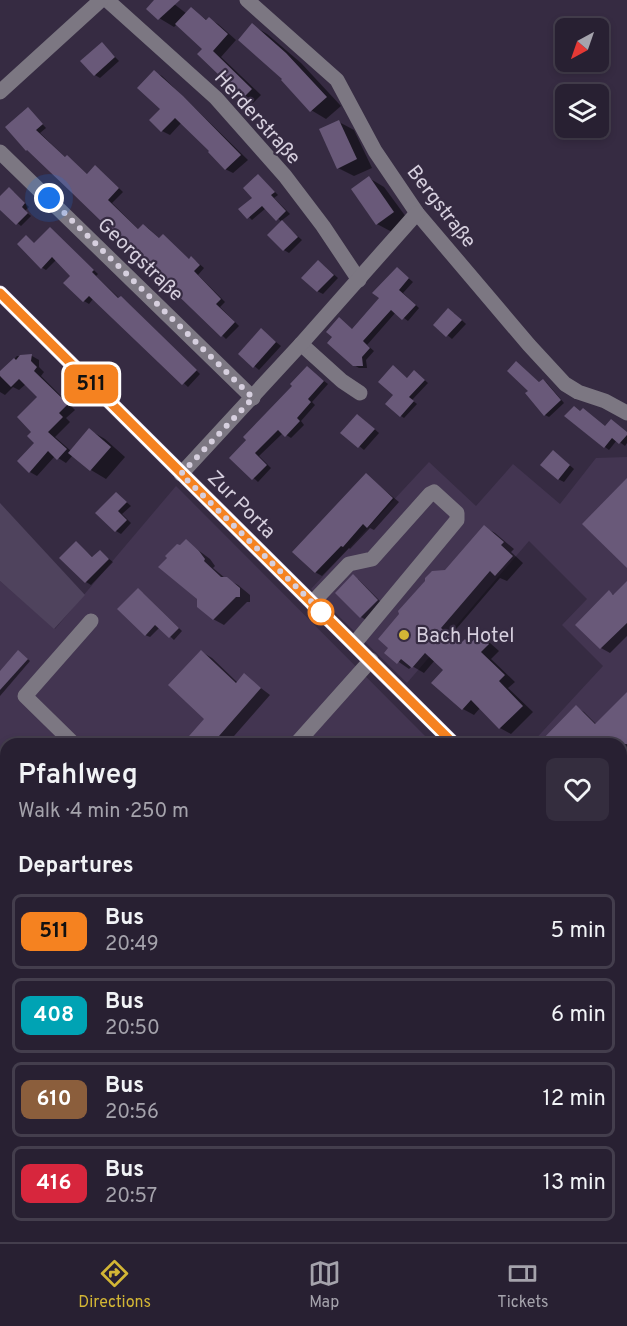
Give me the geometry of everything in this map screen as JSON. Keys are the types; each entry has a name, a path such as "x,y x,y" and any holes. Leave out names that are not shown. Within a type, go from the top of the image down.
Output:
{"main road":[{"name":"Zur Porta","path":"0,293 448,738"}],"street":[{"path":"0,92 101,0"},
{"name":"Herderstraße","path":"107,0 216,98 285,176 324,226 359,280"},
{"name":"Bergstraße","path":"247,0 337,80 375,151 417,213 501,314 565,384 627,413"},
{"name":"Georgstraße","path":"0,152 253,398"},
{"path":"181,474 253,398 417,213"},
{"path":"301,344 342,381 360,393"},
{"path":"312,603 349,564 372,559 434,492 457,513 457,520 354,644"},
{"path":"68,738 25,696 91,621"},
{"path":"301,738 371,660"}],"shaded area":[{"path":"627,457 627,738 537,738 603,666 562,625 587,599 529,541 407,683 311,589 429,462 476,506 513,464 560,504 596,458"},
{"path":"176,486 427,738 0,738 0,581 55,629"},
{"path":"0,503 85,595 54,629 0,581"}],"building":[{"path":"154,0 180,0 158,20 146,9"},
{"path":"191,7 206,20 209,17 228,34 213,51 252,89 243,98 197,54 202,49 175,24"},
{"path":"252,23 286,53 327,97 310,112 282,79 238,40"},
{"path":"102,42 115,57 94,76 80,61"},
{"path":"154,70 241,155 225,170 175,118 161,132 149,120 160,109 137,88"},
{"path":"28,107 43,124 36,130 65,157 67,155 87,174 95,165 119,188 108,200 138,229 143,224 159,238 163,234 189,259 191,256 200,265 194,271 221,299 216,304 235,322 221,337 26,151 5,127"},
{"path":"339,120 357,159 337,169 319,129"},
{"path":"258,174 275,192 271,195 286,211 276,221 262,206 247,219 238,209 252,198 243,188"},
{"path":"369,176 394,212 376,225 351,189"},
{"path":"9,187 25,203 22,207 28,213 16,225 0,210 0,196"},
{"path":"282,220 298,237 283,251 267,235"},
{"path":"50,227 94,270 92,272 118,298 121,296 197,370 182,385 89,296 83,302 63,283 70,276 52,257 41,269 17,244 26,235 34,243"},
{"path":"318,260 334,275 317,292 301,278"},
{"path":"397,267 409,278 399,290 416,305 402,320 391,310 363,341 370,348 362,357 363,366 353,366 327,343 332,337 326,332 339,317 352,329 379,298 372,293"},
{"path":"448,308 462,320 446,337 433,325"},
{"path":"261,328 276,342 253,368 238,354"},
{"path":"32,354 31,361 37,367 34,371 68,404 59,413 63,417 48,432 67,449 57,460 48,451 29,473 17,461 34,443 27,436 31,432 17,417 37,397 19,379 11,387 0,376 0,371 14,358 16,360 20,355"},
{"path":"516,361 539,382 543,379 561,400 544,416 525,393 528,391 507,371"},
{"path":"393,365 407,378 414,370 425,380 409,397 414,401 400,417 385,404 393,395 378,382"},
{"path":"307,366 324,381 308,399 311,402 297,418 300,421 285,437 278,430 255,453 267,465 252,480 229,458 246,440 243,437 292,386 290,384"},
{"path":"574,406 580,411 583,408 605,426 611,419 627,432 627,435 619,444 612,438 604,448 564,416"},
{"path":"357,414 375,429 358,448 340,433"},
{"path":"89,428 111,447 90,471 68,453"},
{"path":"553,450 570,465 558,480 540,465"},
{"path":"366,473 393,498 367,528 363,524 343,547 341,546 315,573 292,552"},
{"path":"627,478 627,568 582,524"},
{"path":"116,492 127,502 118,511 127,520 115,532 95,513"},
{"path":"484,525 504,542 501,545 513,556 495,576 490,571 441,628 460,644 465,639 470,644 479,634 489,644 481,652 505,675 499,681 523,706 499,729 471,700 462,710 431,683 443,670 425,653 412,668 401,659 397,664 384,653 388,648 378,639 399,614 398,611 425,581 425,578 432,571 445,570"},
{"path":"186,539 221,577 227,577 240,588 240,597 236,597 213,620 197,607 197,599 158,567 177,544 180,545"},
{"path":"76,541 92,557 100,550 109,559 85,583 59,558"},
{"path":"353,574 378,600 360,618 335,593"},
{"path":"627,581 627,623 600,649 575,625 609,590 613,595"},
{"path":"138,588 179,628 169,638 155,625 145,636 117,609"},
{"path":"18,650 28,659 0,690 0,671"},
{"path":"201,650 236,683 244,673 261,688 217,738 187,738 204,719 168,685"},
{"path":"627,692 627,738 585,738 583,736 581,738 544,738 576,705 595,724"}],"bus line":[{"name":"511","path":"0,293 448,738"}],"place":[{"name":"Bach Hotel","path":"404,635"}],"route":[{"path":"49,198 253,398 181,474 326,616 321,612"}]}
